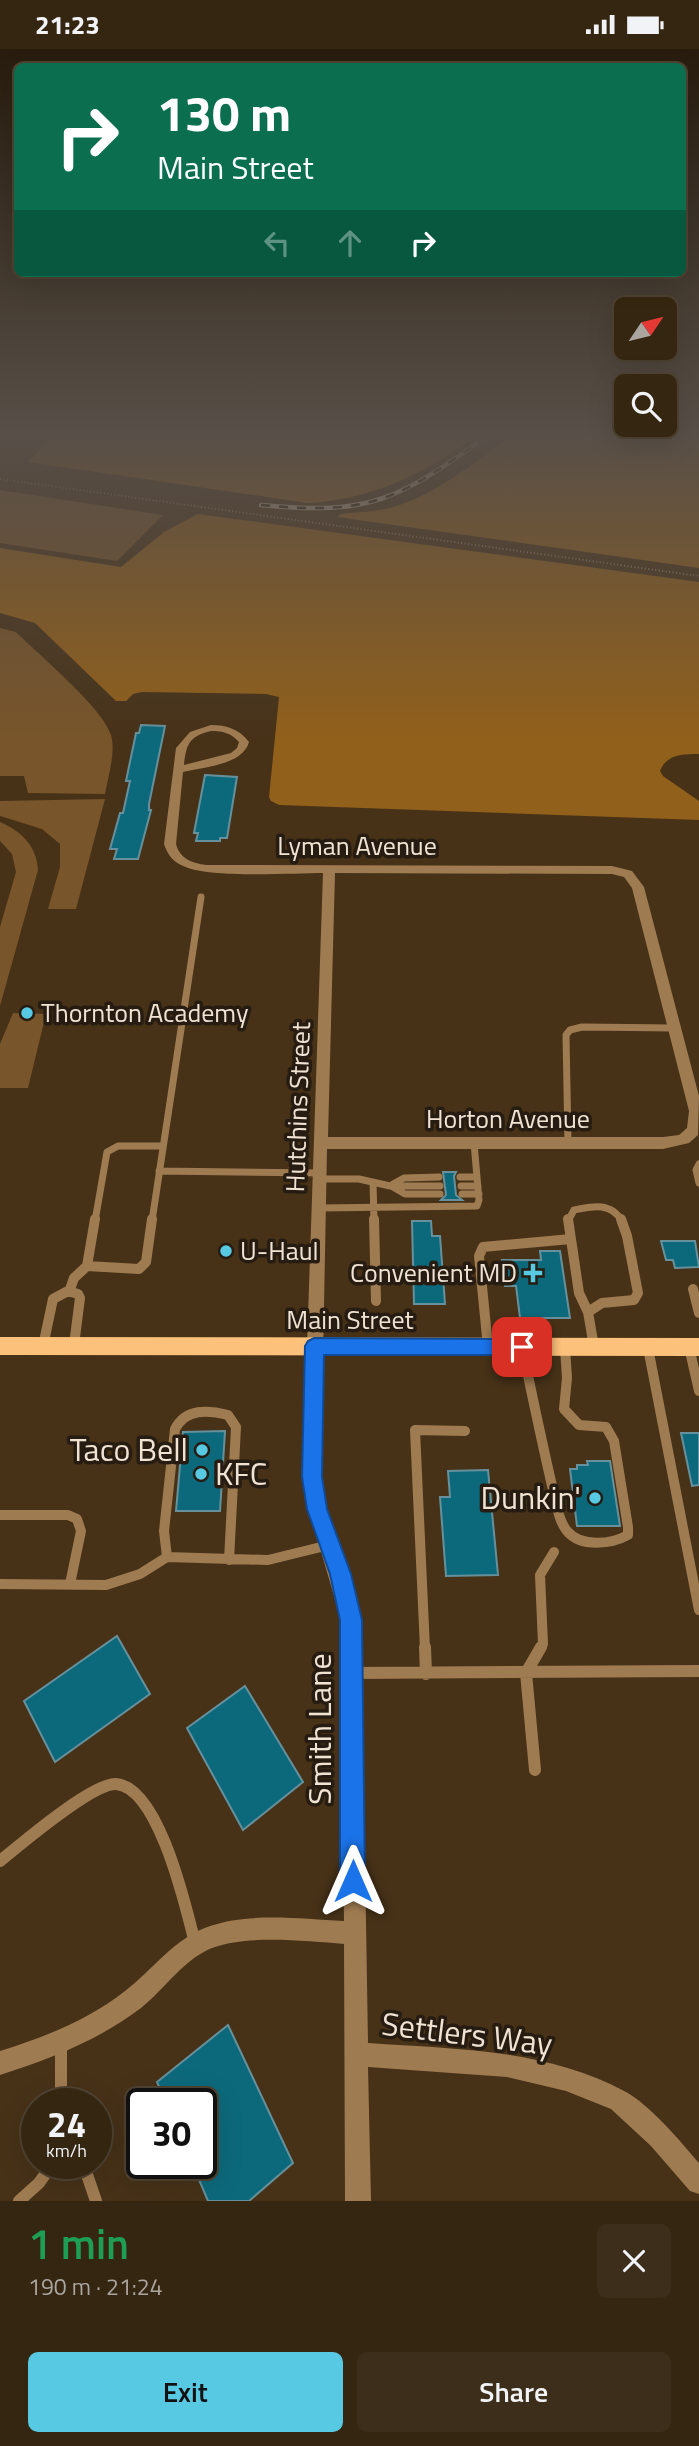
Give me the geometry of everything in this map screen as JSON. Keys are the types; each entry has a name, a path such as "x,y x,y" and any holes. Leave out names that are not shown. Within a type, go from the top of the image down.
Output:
{"main road":[{"name":"Main Street","path":"0,1346 694,1347"}],"street":[{"name":"Lyman Avenue","path":"179,771 235,755 242,749 244,742 238,734 214,728 199,731 183,744 179,771 170,844 172,853 179,860 206,869 604,870 628,874 638,887 674,1028"},
{"name":"Hutchins Street","path":"314,1346 329,869"},
{"path":"674,1028 695,1111 697,1133"},
{"name":"Horton Avenue","path":"322,1143 675,1142 697,1133"},
{"name":"Smith Lane","path":"314,1346 312,1477 317,1509 347,1597 351,1620 358,2201"},
{"path":"0,2063 61,2044 109,2017 195,1945 210,1936 304,1930 353,1933"},
{"name":"Settlers Way","path":"357,2054 507,2065 566,2079 619,2101 660,2137 699,2182"}],"lane":[{"path":"87,1266 139,1269 143,1266 201,897"},
{"path":"568,1143 566,1035 570,1030 582,1027 674,1028"},
{"path":"319,1208 473,1207 478,1204 474,1143"},
{"path":"69,1291 74,1278 87,1266 107,1152 118,1146 163,1146"},
{"path":"699,1164 696,1170 699,1184"},
{"path":"159,1171 359,1179 390,1186 405,1194 440,1186 404,1178 390,1186"},
{"path":"373,1182 376,1301"},
{"path":"478,1186 461,1186 478,1186"},
{"path":"588,1312 602,1303 636,1298 637,1286 625,1223 613,1209 587,1207 574,1210 568,1219 579,1293 588,1312 594,1347"},
{"path":"488,1347 479,1256 483,1247 571,1239"},
{"path":"693,1289 699,1314"},
{"path":"43,1346 53,1299 57,1294 69,1291 78,1294 80,1299 74,1345"},
{"path":"522,1347 548,1466 565,1528 575,1538 619,1540 628,1535 628,1527 614,1441 606,1427 579,1425 564,1409 567,1378 565,1347"},
{"path":"648,1347 699,1610"},
{"path":"694,1347 699,1391"},
{"path":"167,1557 164,1531 175,1429 180,1419 186,1415 214,1412 228,1415 236,1427 229,1560"},
{"path":"426,1674 415,1430 465,1431"},
{"path":"0,1515 68,1515 77,1518 81,1531 70,1584"},
{"path":"0,1584 106,1585 140,1574 167,1557 229,1560 285,1558 329,1545"},
{"path":"535,1770 526,1673 543,1644 540,1575 554,1552"},
{"path":"352,1673 699,1671"},
{"path":"0,1861 96,1790 115,1784 127,1785 145,1804 155,1823 177,1876 195,1945"},
{"path":"61,2044 61,2088"},
{"path":"19,2201 42,2179"},
{"path":"88,2179 96,2201"}],"path":[{"path":"416,536 699,576"}],"shaded area":[{"path":"0,536 142,536 117,561 0,543"},
{"name":"Thornton Academy","path":"159,536 363,536 699,582 699,754 671,758 660,771 663,776 699,801 699,820 279,805 269,797 279,697 266,694 142,692 133,694 126,701 116,701 35,623 0,613 0,548 121,567"},
{"path":"475,536 699,536 699,568"},
{"path":"0,628 16,632 83,696 106,724 113,749 105,794 28,793 24,776 0,776"},
{"path":"105,799 76,909 48,909 60,867 60,844 42,829 0,816 0,801"},
{"path":"0,822 26,840 35,854 38,870 0,1006 0,927 16,872 12,854 0,841"},
{"path":"13,1013 46,1014 28,1088 0,1088 0,1044"}],"building":[{"path":"141,725 165,726 149,804 151,810 138,859 114,859 117,849 110,849 120,813 123,813 130,781 126,781 136,733 139,733"},
{"path":"205,775 237,777 227,838 220,838 220,841 196,841 198,833 194,833"},
{"path":"443,1172 456,1172 456,1195 462,1200 441,1200 446,1195"},
{"path":"412,1221 431,1221 432,1236 440,1236 445,1304 414,1304"},
{"path":"661,1241 695,1241 699,1267 675,1268 673,1260 666,1260"},
{"name":"Convenient MD","path":"540,1251 560,1251 570,1318 520,1318 516,1286 505,1286 502,1260 541,1260"},
{"name":"KFC","path":"225,1431 220,1511 176,1511 183,1432"},
{"path":"681,1433 699,1433 699,1485 692,1486"},
{"name":"Dunkin'","path":"587,1461 610,1461 620,1526 577,1526 570,1469 577,1469 577,1465 588,1465"},
{"path":"488,1470 498,1575 446,1576 440,1497 450,1497 448,1471"},
{"path":"117,1636 150,1694 55,1762 24,1701"},
{"path":"245,1686 303,1782 243,1830 187,1728"},
{"path":"228,2025 293,2163 249,2201 208,2201 199,2179 217,2179 217,2088 160,2088 157,2082"}],"place":[{"name":"Thornton Academy","path":"27,1013"},
{"name":"U-Haul","path":"226,1251"},
{"name":"Convenient MD","path":"533,1273"},
{"name":"Taco Bell","path":"202,1450"},
{"name":"KFC","path":"201,1474"},
{"name":"Dunkin'","path":"595,1498"}],"route":[{"path":"353,1881 351,1620 340,1574 317,1509 312,1477 314,1346 522,1347"}]}
